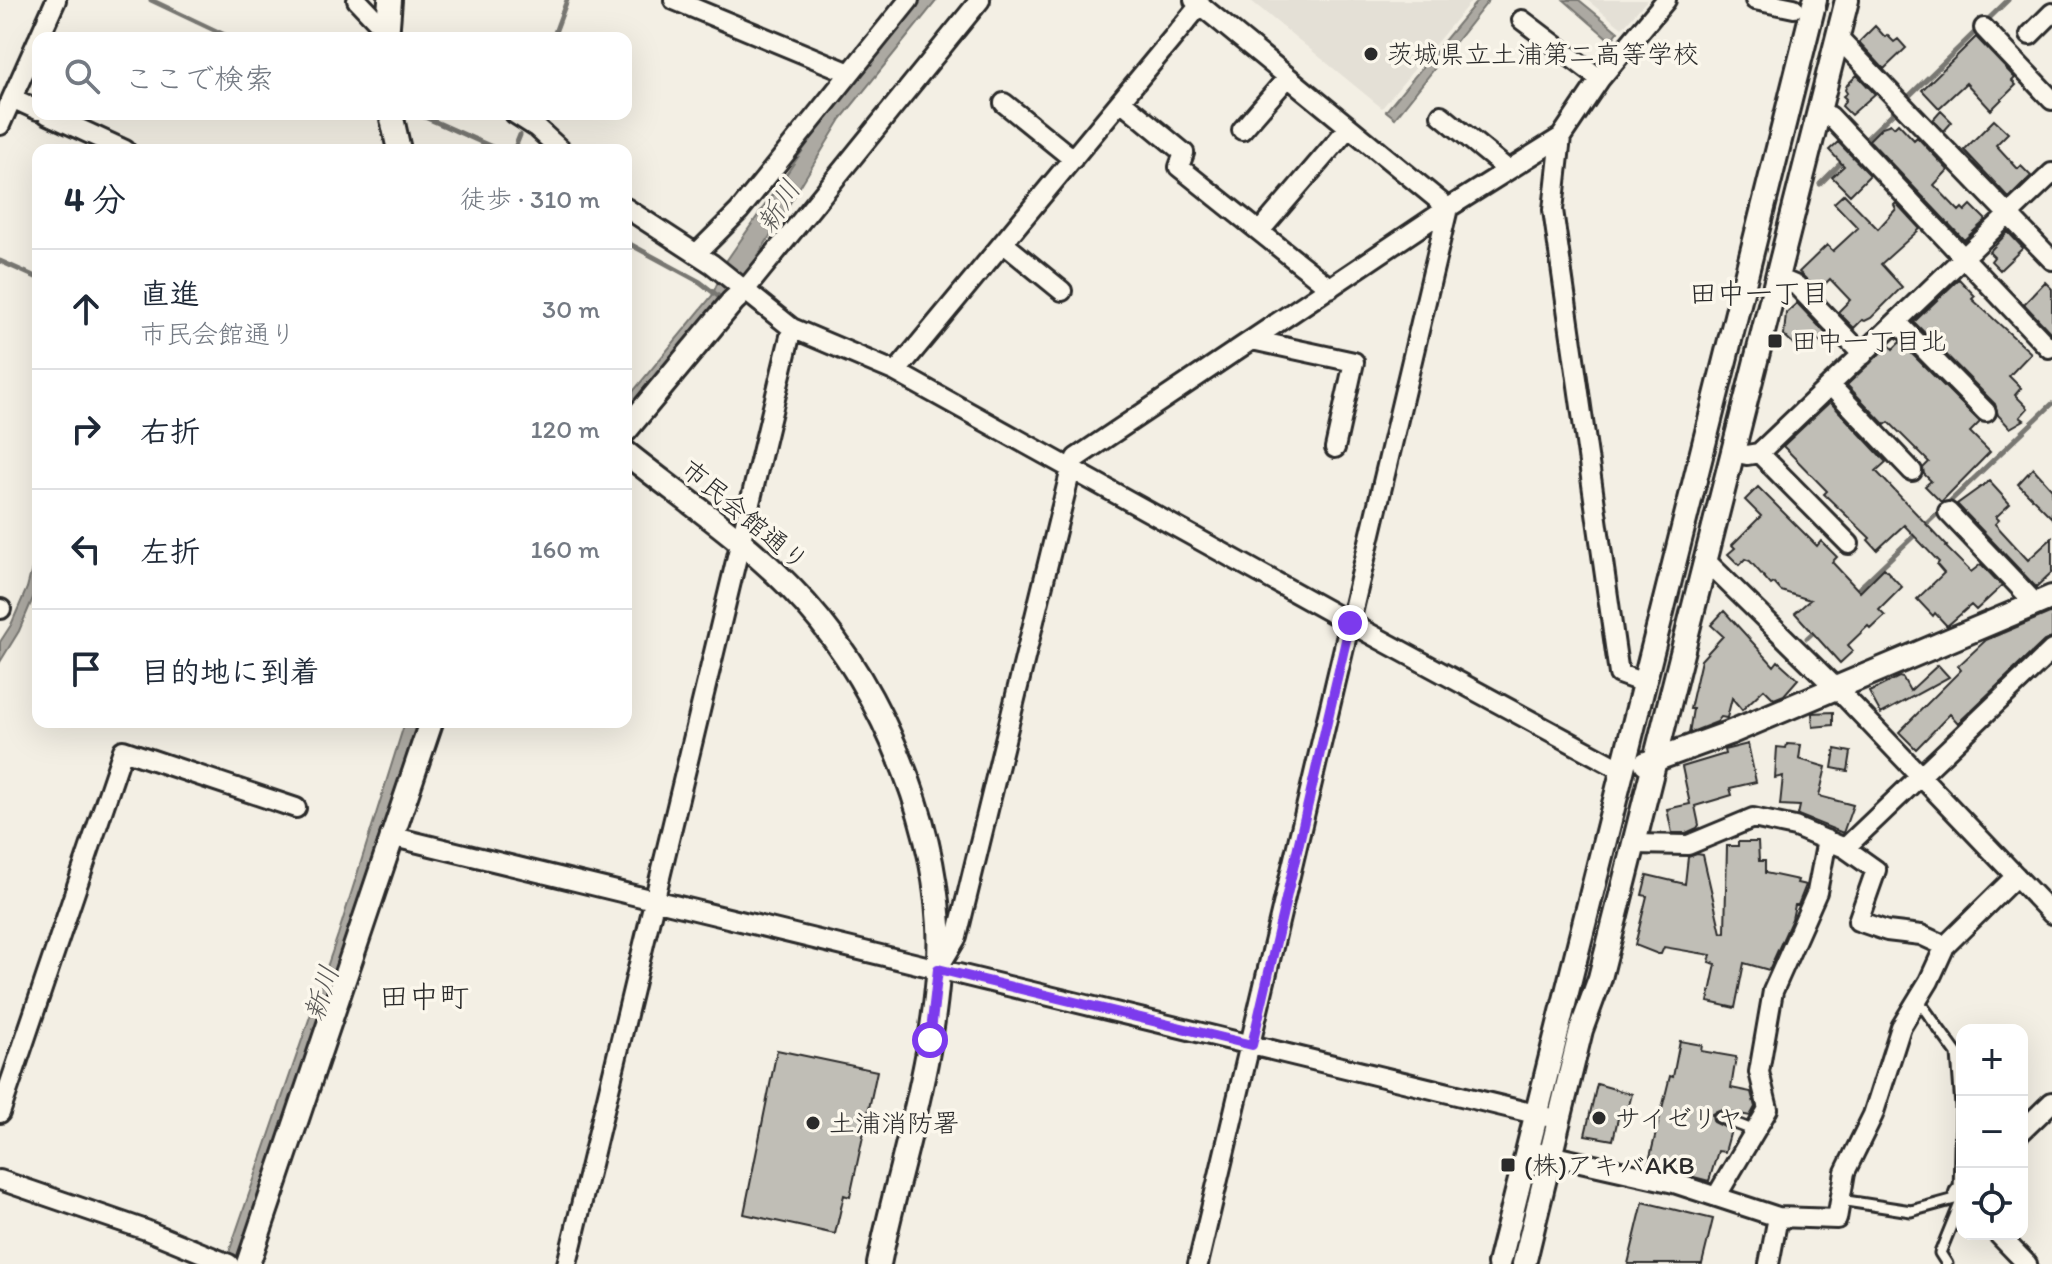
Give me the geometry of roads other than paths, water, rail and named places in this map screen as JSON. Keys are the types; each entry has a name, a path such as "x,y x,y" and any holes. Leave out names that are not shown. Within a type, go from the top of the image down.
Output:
{"street":[{"path":"41,32 56,0"},
{"path":"357,0 385,32"},
{"path":"389,32 390,0"},
{"path":"674,0 850,73"},
{"path":"704,258 909,0"},
{"path":"632,423 980,0"},
{"path":"938,969 957,937 1076,458 1448,208 1561,137 1600,79 1666,0"},
{"path":"1755,0 1794,8"},
{"path":"1499,1264 1815,0"},
{"path":"1524,1264 1581,1030 1600,978 1847,0"},
{"path":"896,372 1121,101 1197,3 1448,208"},
{"path":"2030,35 2052,13"},
{"path":"1522,20 1600,79"},
{"path":"1984,28 2052,100"},
{"path":"1837,37 2052,260"},
{"path":"0,125 32,53"},
{"path":"1242,130 1288,77"},
{"path":"12,98 32,107"},
{"path":"1121,101 1184,153 1179,167 1330,288"},
{"path":"1004,103 1073,159"},
{"path":"1441,115 1508,170"},
{"path":"1830,116 2049,348"},
{"path":"60,120 112,144"},
{"path":"392,120 398,144"},
{"path":"524,120 554,144"},
{"path":"1260,231 1349,127"},
{"path":"1561,137 1553,210 1619,674 1644,683"},
{"path":"1732,452 1747,455 1759,453 2052,173"},
{"path":"1198,1264 1448,208"},
{"path":"632,212 704,258 792,328 896,372 1622,770 1729,733 2044,601 1948,512"},
{"path":"1003,243 1062,291"},
{"path":"1776,277 1797,286 1863,355"},
{"path":"1897,322 1986,412"},
{"path":"567,1264 792,328"},
{"path":"1252,340 1354,362 1335,448"},
{"path":"1830,385 1912,471"},
{"path":"1759,453 1849,544"},
{"name":"市民会館通り","path":"632,458 742,543 792,588 834,641 898,752 930,857 939,926 938,969 930,1040 879,1264"},
{"path":"1705,560 1835,688 2052,914"},
{"path":"1845,848 2052,650"},
{"path":"248,1264 429,728"},
{"path":"0,1113 123,750 296,808"},
{"path":"1634,844 1688,845 1753,818 1795,827 1845,848 1876,870 1858,921 1887,931 1921,935 1945,946"},
{"path":"390,836 1560,1120"},
{"path":"1716,1197 1768,1109 1759,1072 1773,991 1817,892 1827,840"},
{"path":"1527,1150 1674,1183 1778,1217 1837,1219 1845,1172 1873,1115 1901,1027 1945,946 2016,876"},
{"path":"2028,1125 2052,1102"},
{"path":"0,1180 146,1230 224,1262"},
{"path":"1769,1264 1778,1217"},
{"path":"2004,1240 2027,1264"}],"lane":[{"path":"1918,1000 1957,1054 1961,1168"},
{"path":"1719,1117 1755,1131"},
{"path":"1840,1200 1911,1211 1956,1197"},
{"path":"1947,1264 1940,1253 1956,1209"}],"water":[{"name":"新川","path":"919,0 937,0 841,119 745,277 632,410 632,393 712,296 727,260 830,111"},
{"path":"1478,0 1489,0 1395,118 1386,111"},
{"path":"1564,0 1579,0 1618,32 1611,41"},
{"path":"32,568 32,600 19,631 0,662 0,642 27,588"},
{"name":"新川","path":"403,728 415,728 348,939 236,1264 225,1264 338,935"}],"waterway":[{"path":"151,0 218,32"},
{"path":"555,32 567,0"},
{"path":"1908,97 2008,0"},
{"path":"1863,142 1896,110"},
{"path":"432,120 486,144"},
{"path":"516,144 520,135"},
{"path":"1820,184 1854,150"},
{"path":"632,245 700,282 718,296"},
{"path":"0,261 32,275"},
{"path":"1854,593 2052,404"},
{"path":"1807,638 1818,628"}],"place":[{"name":"茨城県立土浦第二高等学校","path":"1371,54"},
{"name":"田中一丁目北","path":"1775,341"},
{"name":"サイゼリヤ","path":"1599,1118"},
{"name":"土浦消防署","path":"813,1123"},
{"name":"(株)アキバAKB","path":"1508,1165"}],"district":[{"name":"田中一丁目","path":"1759,293"},
{"name":"田中町","path":"424,996"}]}
